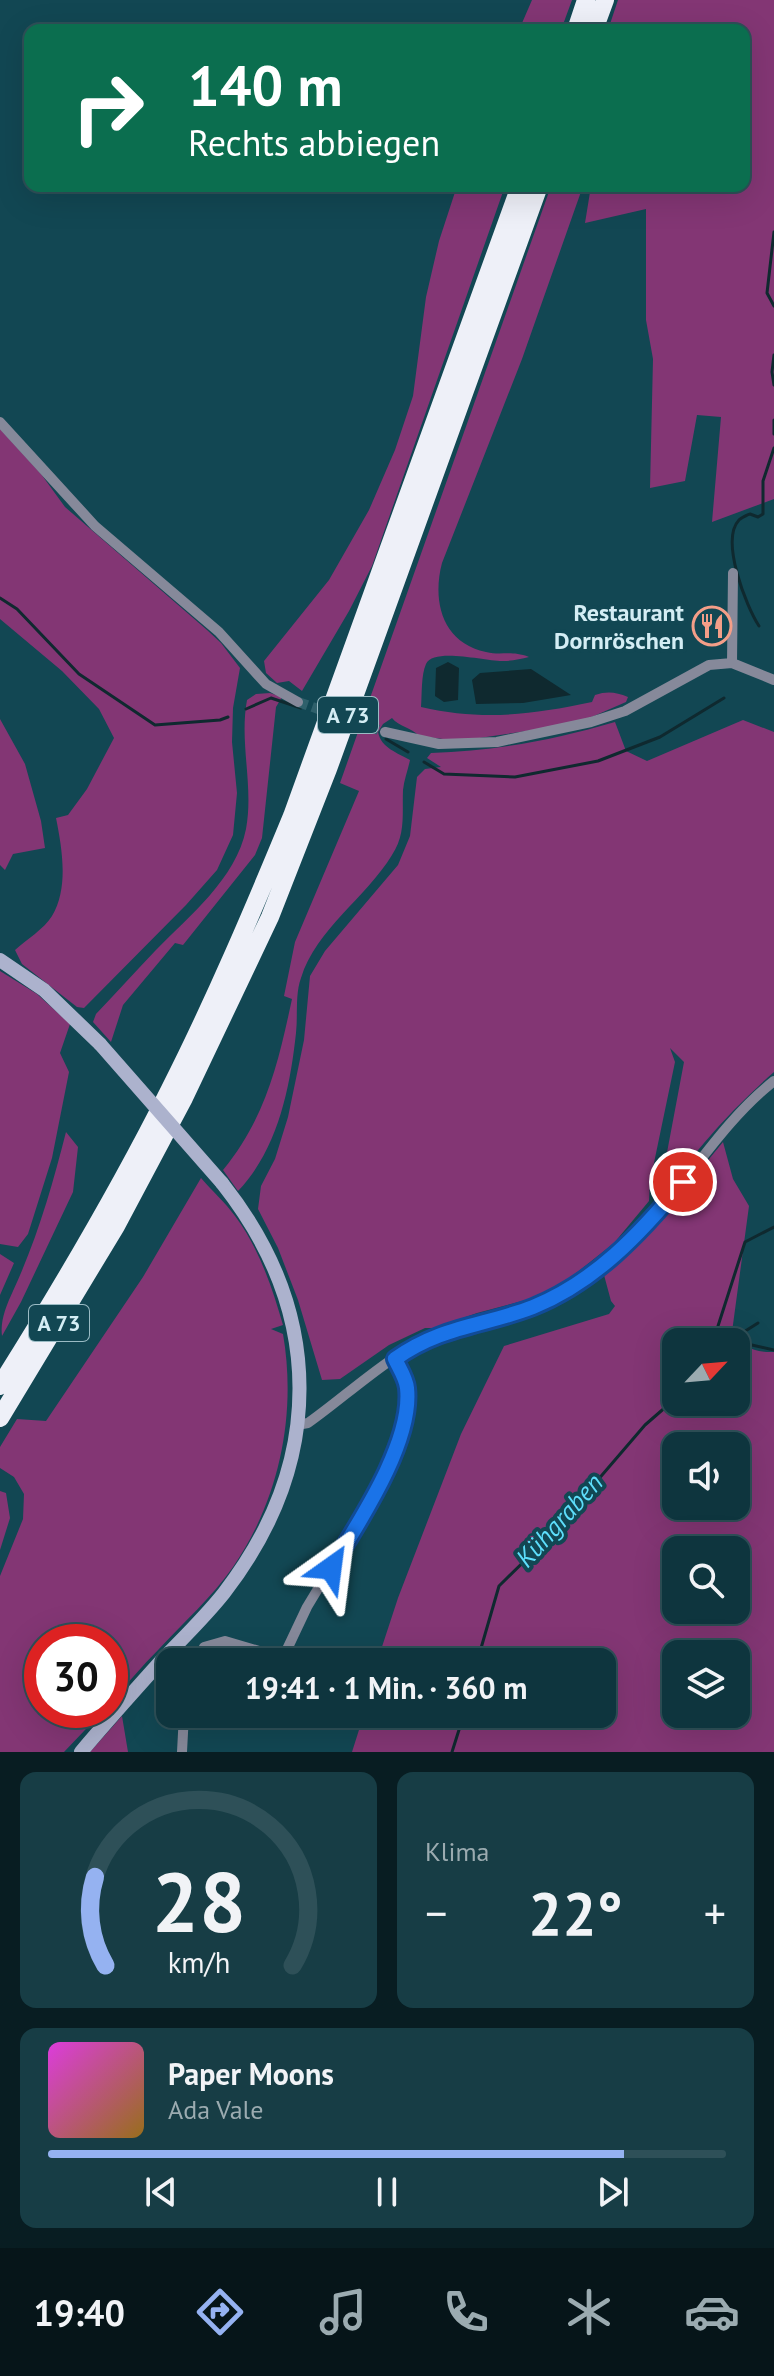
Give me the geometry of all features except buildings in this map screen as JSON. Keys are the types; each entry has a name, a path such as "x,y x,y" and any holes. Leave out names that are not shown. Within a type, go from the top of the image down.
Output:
{"highway":[{"path":"578,24 586,0"},
{"path":"596,24 605,0"},
{"name":"A 73","path":"0,1386 75,1262 170,1090 252,912 292,816 518,192"},
{"name":"A 73","path":"0,1418 116,1226 184,1098 270,917 375,642 537,192"}],"street":[{"path":"0,422 95,526 219,632 266,684 298,702"},
{"path":"732,663 733,573"},
{"path":"385,732 439,744 474,744 530,737 625,711 699,669 719,663 732,663 774,680"},
{"path":"0,960 44,990 100,1044 222,1183 252,1223 284,1291 299,1357 297,1425 276,1505 260,1539 223,1594 180,1648"},
{"path":"297,1425 308,1423 414,1346 439,1334 530,1308 564,1293 593,1273 652,1220 739,1114 774,1081"},
{"path":"287,1648 307,1607 377,1491 395,1451 406,1408 407,1386 395,1359"},
{"path":"203,1648 219,1641 242,1648"},
{"path":"81,1752 156,1675"},
{"path":"182,1752 183,1728"}],"shaded area":[{"path":"532,0 572,0 563,24 522,24"},
{"path":"618,0 774,0 774,499 712,522 721,417 697,415 685,481 650,488 653,359 646,320 646,209 585,223 590,192 750,192 750,24 610,24"},
{"path":"455,192 503,192 372,566 302,691 289,681 277,683 266,673 264,661 329,580 369,510 395,450 413,396 426,297"},
{"path":"549,192 581,192 522,359 439,577 438,592 444,618 459,640 486,652 529,657 504,661 450,656 431,659 423,674 421,707 465,714 506,715 592,702 595,695 604,693 628,697 626,702 587,719 459,741 419,736 392,718 383,724 378,732 383,742 410,760 403,790 399,839 381,871 330,929 308,960 299,984 293,1054 280,1117 263,1156 238,1191 223,1170 250,1130 268,1089 292,999 284,996 295,942 359,791 340,783"},
{"path":"0,429 41,474 65,507 207,630 240,668 233,708 232,742 237,793 233,835 217,870 84,1008 77,1007 22,964 15,950 52,916 61,893 63,868 56,818 68,815 87,789 114,738 99,709 62,671 0,619"},
{"path":"270,693 282,697 276,707 262,838 255,855 183,945 175,943 123,1005 111,1042 93,1022 96,1014 210,896 241,847 248,813 247,700 256,694"},
{"path":"0,719 25,764 45,848 13,854 5,870 0,865"},
{"path":"743,720 774,732 774,1072 729,1115 678,1177 659,1195 684,1062 670,1048 675,1062 650,1182 649,1201 614,1243 565,1282 534,1298 425,1328 389,1345 340,1379 322,1380 298,1300 278,1248 258,1209 261,1186 275,1159 288,1117 304,1040 310,976 325,951 398,865 410,836 417,777 425,769 441,767 427,758 431,753 524,744 615,722 626,751 647,761"},
{"path":"0,971 37,994 70,1024 60,1053 69,1072 52,1158 28,1234 18,1247 0,1244"},
{"path":"66,1132 78,1147 73,1192 2,1336 4,1314 37,1232"},
{"path":"723,1142 733,1179 749,1206 733,1328 662,1328 662,1416 750,1416 750,1348 774,1352 774,1752 352,1752 360,1728 616,1728 616,1648 382,1648 461,1434 504,1346 609,1314 615,1306 604,1275 668,1209"},
{"path":"201,1178 244,1228 269,1282 283,1325 271,1329 283,1334 288,1395 273,1485 249,1541 225,1578 160,1648 156,1648 128,1682 128,1624 24,1624 24,1728 87,1728 64,1752 0,1752 0,1576 23,1519 24,1494 14,1477 0,1468 0,1447 17,1419 46,1421 143,1277"},
{"path":"0,1254 14,1263 0,1295"},
{"path":"0,1491 6,1493 10,1518 0,1550"},
{"path":"111,1728 124,1728 128,1752 90,1752"}],"water":[{"path":"448,662 459,668 458,700 444,702 435,696 436,668"},
{"path":"531,669 571,695 523,703 476,704 472,680 480,673"}],"waterway":[{"path":"774,232 767,293 774,306"},
{"path":"774,355 774,385"},
{"path":"774,420 774,434"},
{"path":"759,626 742,589 732,542 739,519 750,514 758,517 763,514 763,481 774,448"},
{"path":"0,598 17,609 79,674 155,725 228,717"},
{"path":"246,709 271,698 301,708"},
{"path":"424,762 444,774 515,777 598,761 660,737 724,698"},
{"path":"386,739 408,752"},
{"name":"Kühgraben","path":"718,1328 745,1242 774,1227"},
{"path":"750,1328 758,1323"},
{"path":"750,1345 774,1350"},
{"name":"Kühgraben","path":"481,1648 499,1586 548,1538 645,1425 662,1410"},
{"name":"Kühgraben","path":"452,1752 460,1728"}],"tunnel":[{"path":"298,702 385,732"}],"place":[{"name":"Restaurant Dornröschen","path":"712,626"}],"route":[{"path":"331,1568 377,1491 395,1451 406,1408 407,1386 395,1359 439,1334 530,1308 564,1293 619,1251 652,1220 683,1182"}]}
